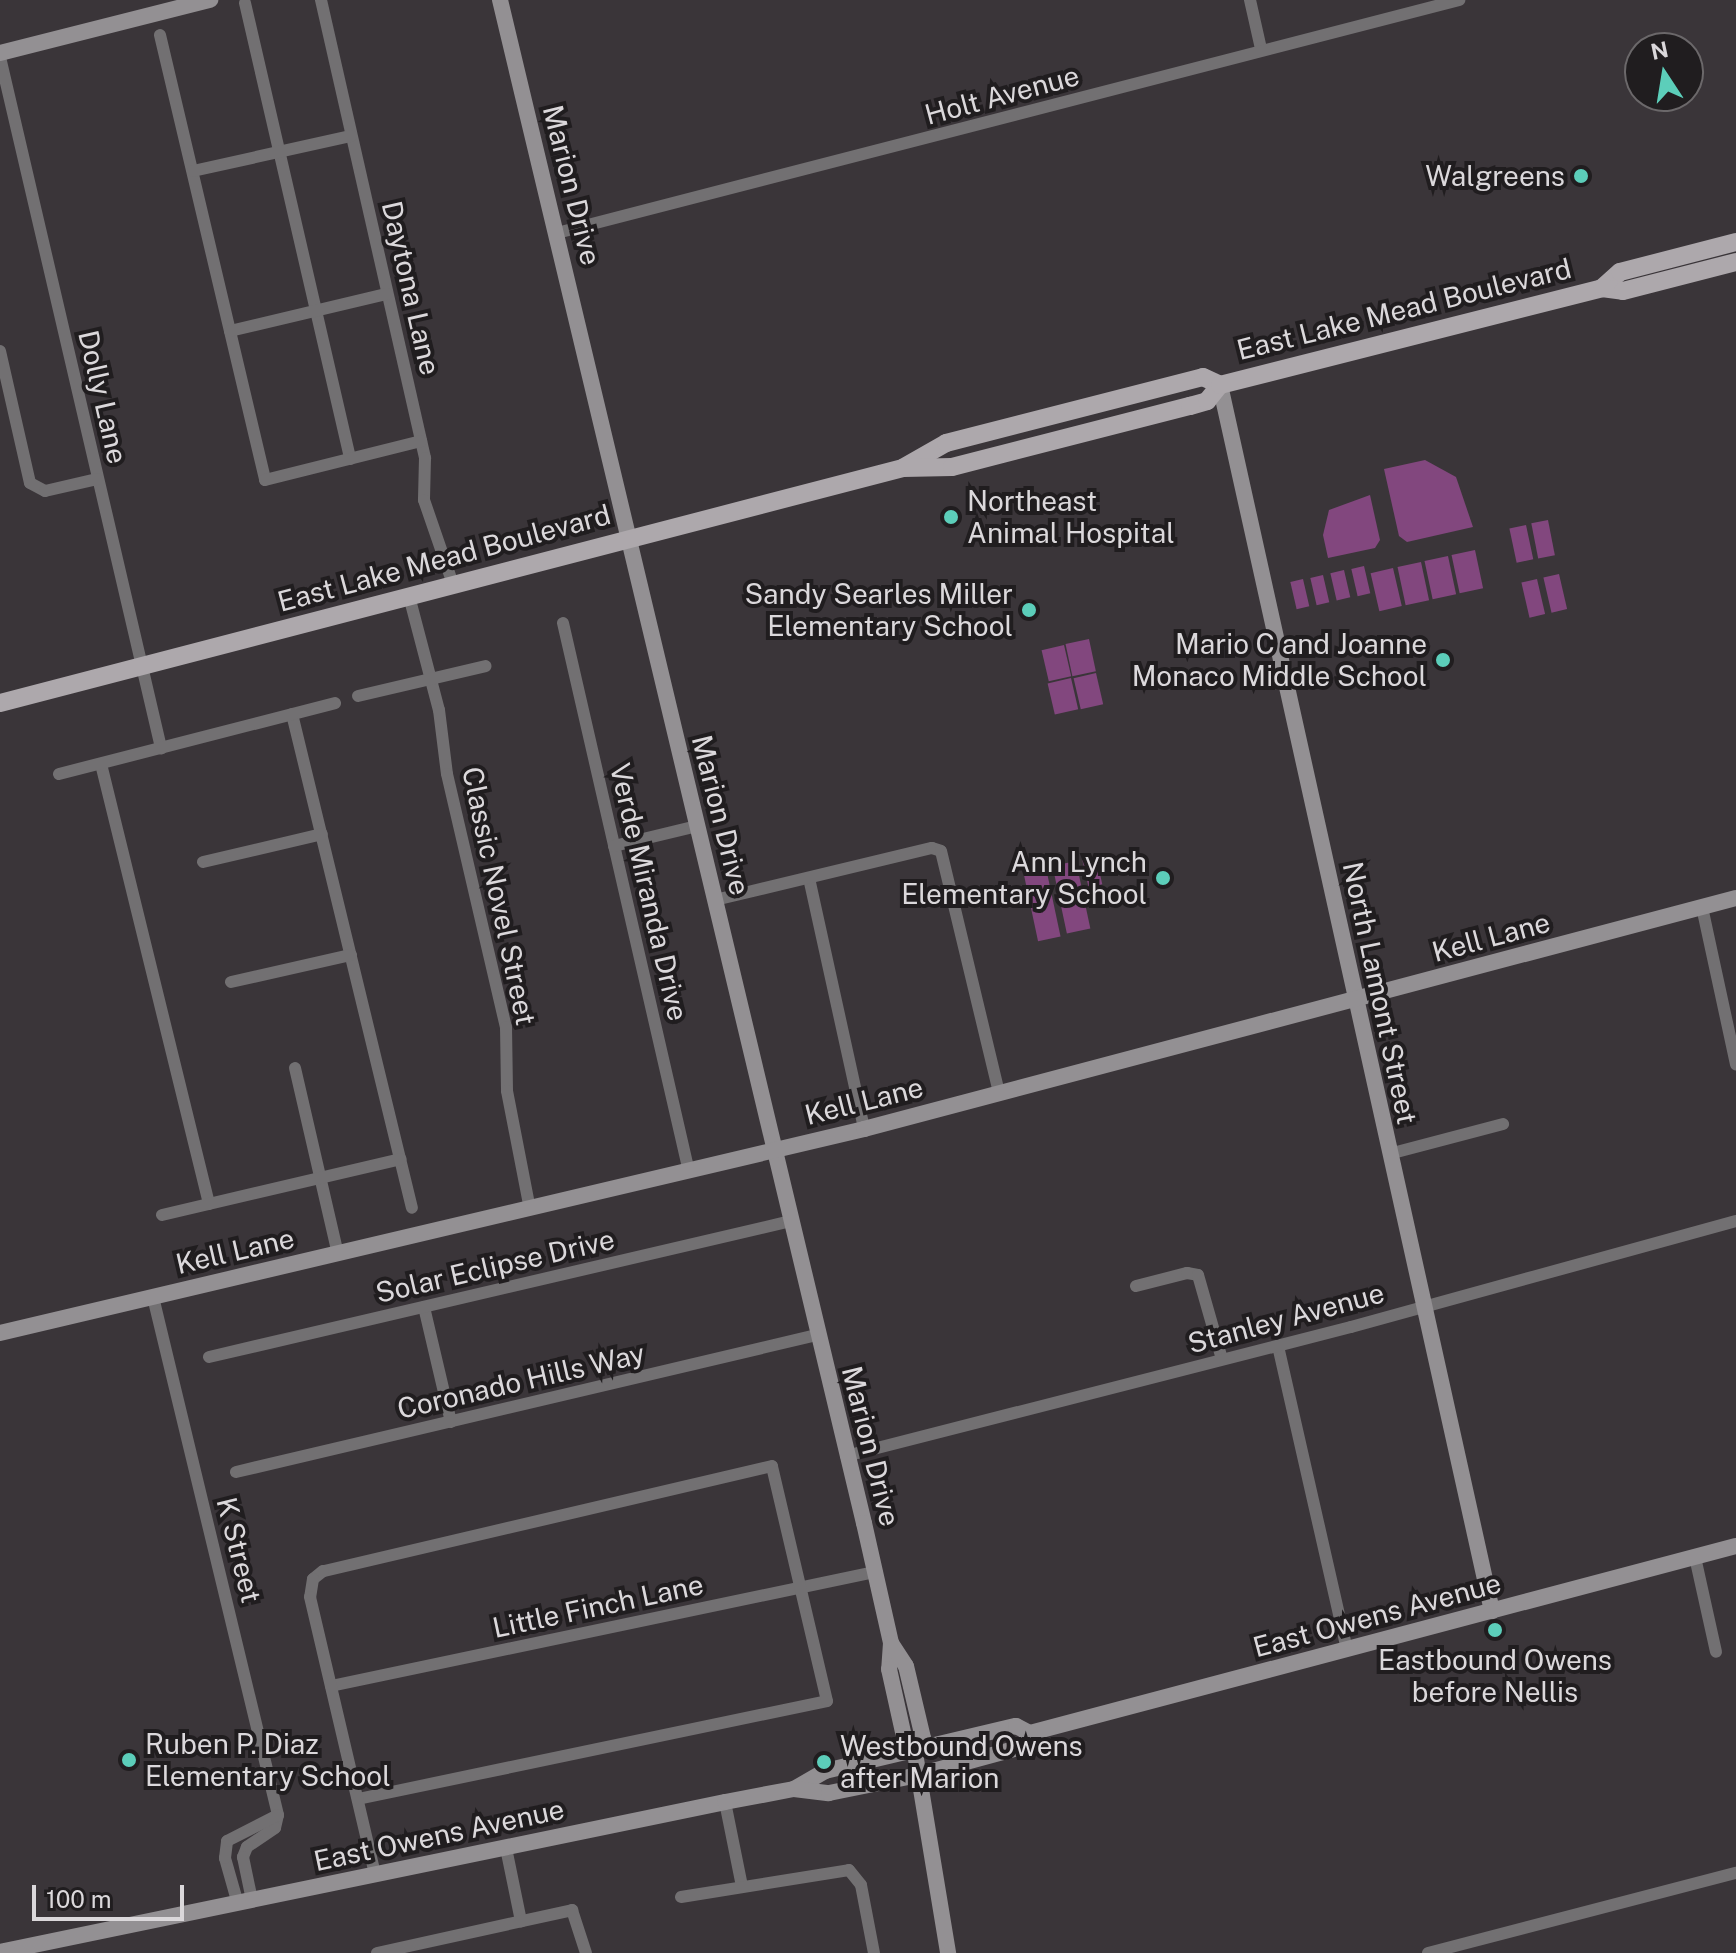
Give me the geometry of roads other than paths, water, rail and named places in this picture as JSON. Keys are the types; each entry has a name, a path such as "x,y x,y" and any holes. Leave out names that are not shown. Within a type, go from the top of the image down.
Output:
{"main road":[{"name":"East Lake Mead Boulevard","path":"1602,288 1620,272 1736,242"},
{"name":"East Lake Mead Boulevard","path":"0,703 903,468 952,467 1207,401 1220,385 1602,288 1623,291 1736,262"},
{"name":"East Lake Mead Boulevard","path":"903,468 946,443 1203,377 1220,385"},
{"path":"1006,453 1009,442 1087,419 1111,401"}],"street":[{"path":"0,55 189,3 210,0"},
{"name":"Daytona Lane","path":"321,0 421,441 424,500 453,584"},
{"name":"Marion Drive","path":"500,0 875,1572 891,1643 889,1669 905,1741 915,1753 948,1953"},
{"path":"1250,0 1261,49"},
{"name":"Holt Avenue","path":"557,233 1459,0"},
{"path":"245,3 350,459"},
{"path":"160,35 265,480 421,441"},
{"name":"Dolly Lane","path":"0,55 161,748"},
{"path":"193,171 351,136"},
{"path":"230,331 387,294"},
{"path":"0,351 30,483 45,491 97,479"},
{"name":"North Lamont Street","path":"1220,385 1422,1307 1492,1611"},
{"name":"Classic Novel Street","path":"409,596 431,679 447,774 506,1027 507,1091 530,1209"},
{"name":"Verde Miranda Drive","path":"563,623 689,1172"},
{"path":"358,696 486,666"},
{"path":"59,774 335,703"},
{"path":"292,714 412,1208"},
{"path":"101,764 209,1204"},
{"path":"614,846 697,826"},
{"path":"203,862 322,834"},
{"path":"715,900 932,848 941,851 999,1093"},
{"path":"809,878 864,1129"},
{"name":"Kell Lane","path":"0,1333 864,1129 1736,898"},
{"path":"1702,907 1736,1064"},
{"path":"231,982 351,955"},
{"path":"295,1068 338,1254"},
{"path":"1389,1154 1503,1124"},
{"path":"162,1215 401,1159"},
{"name":"Solar Eclipse Drive","path":"209,1357 791,1221"},
{"name":"Stanley Avenue","path":"846,1456 1278,1346 1736,1221"},
{"path":"1136,1286 1187,1273 1198,1275 1222,1359"},
{"name":"K Street","path":"153,1297 278,1815"},
{"path":"424,1307 451,1422"},
{"name":"Coronado Hills Way","path":"236,1472 817,1335"},
{"path":"1278,1346 1347,1649"},
{"path":"358,1799 827,1701 772,1466 323,1571 313,1579 310,1597 375,1875"},
{"name":"East Owens Avenue","path":"794,1789 825,1771 915,1753 1016,1726 1030,1733 1736,1546"},
{"path":"1695,1557 1716,1652"},
{"name":"Little Finch Lane","path":"331,1686 875,1572"},
{"name":"East Owens Avenue","path":"0,1952 725,1802 794,1789 829,1793 918,1775 1022,1747 1030,1733"},
{"path":"725,1802 742,1886"},
{"path":"245,1902 225,1858 227,1841 278,1815"},
{"path":"245,1902 243,1857 247,1847 275,1828 278,1815"},
{"path":"506,1848 521,1921"},
{"path":"681,1897 836,1870 856,1874 874,1953"},
{"path":"1428,1953 1736,1873"},
{"path":"377,1953 572,1910 586,1953"}],"place":[{"name":"Walgreens","path":"1581,176"},
{"name":"Northeast Animal Hospital","path":"951,517"},
{"name":"Sandy Searles Miller Elementary School","path":"1029,610"},
{"name":"Mario C and Joanne Monaco Middle School","path":"1443,660"},
{"name":"Ann Lynch Elementary School","path":"1163,878"},
{"name":"Eastbound Owens before Nellis","path":"1495,1630"},
{"name":"Ruben P. Diaz Elementary School","path":"129,1760"},
{"name":"Westbound Owens after Marion","path":"824,1762"}]}
